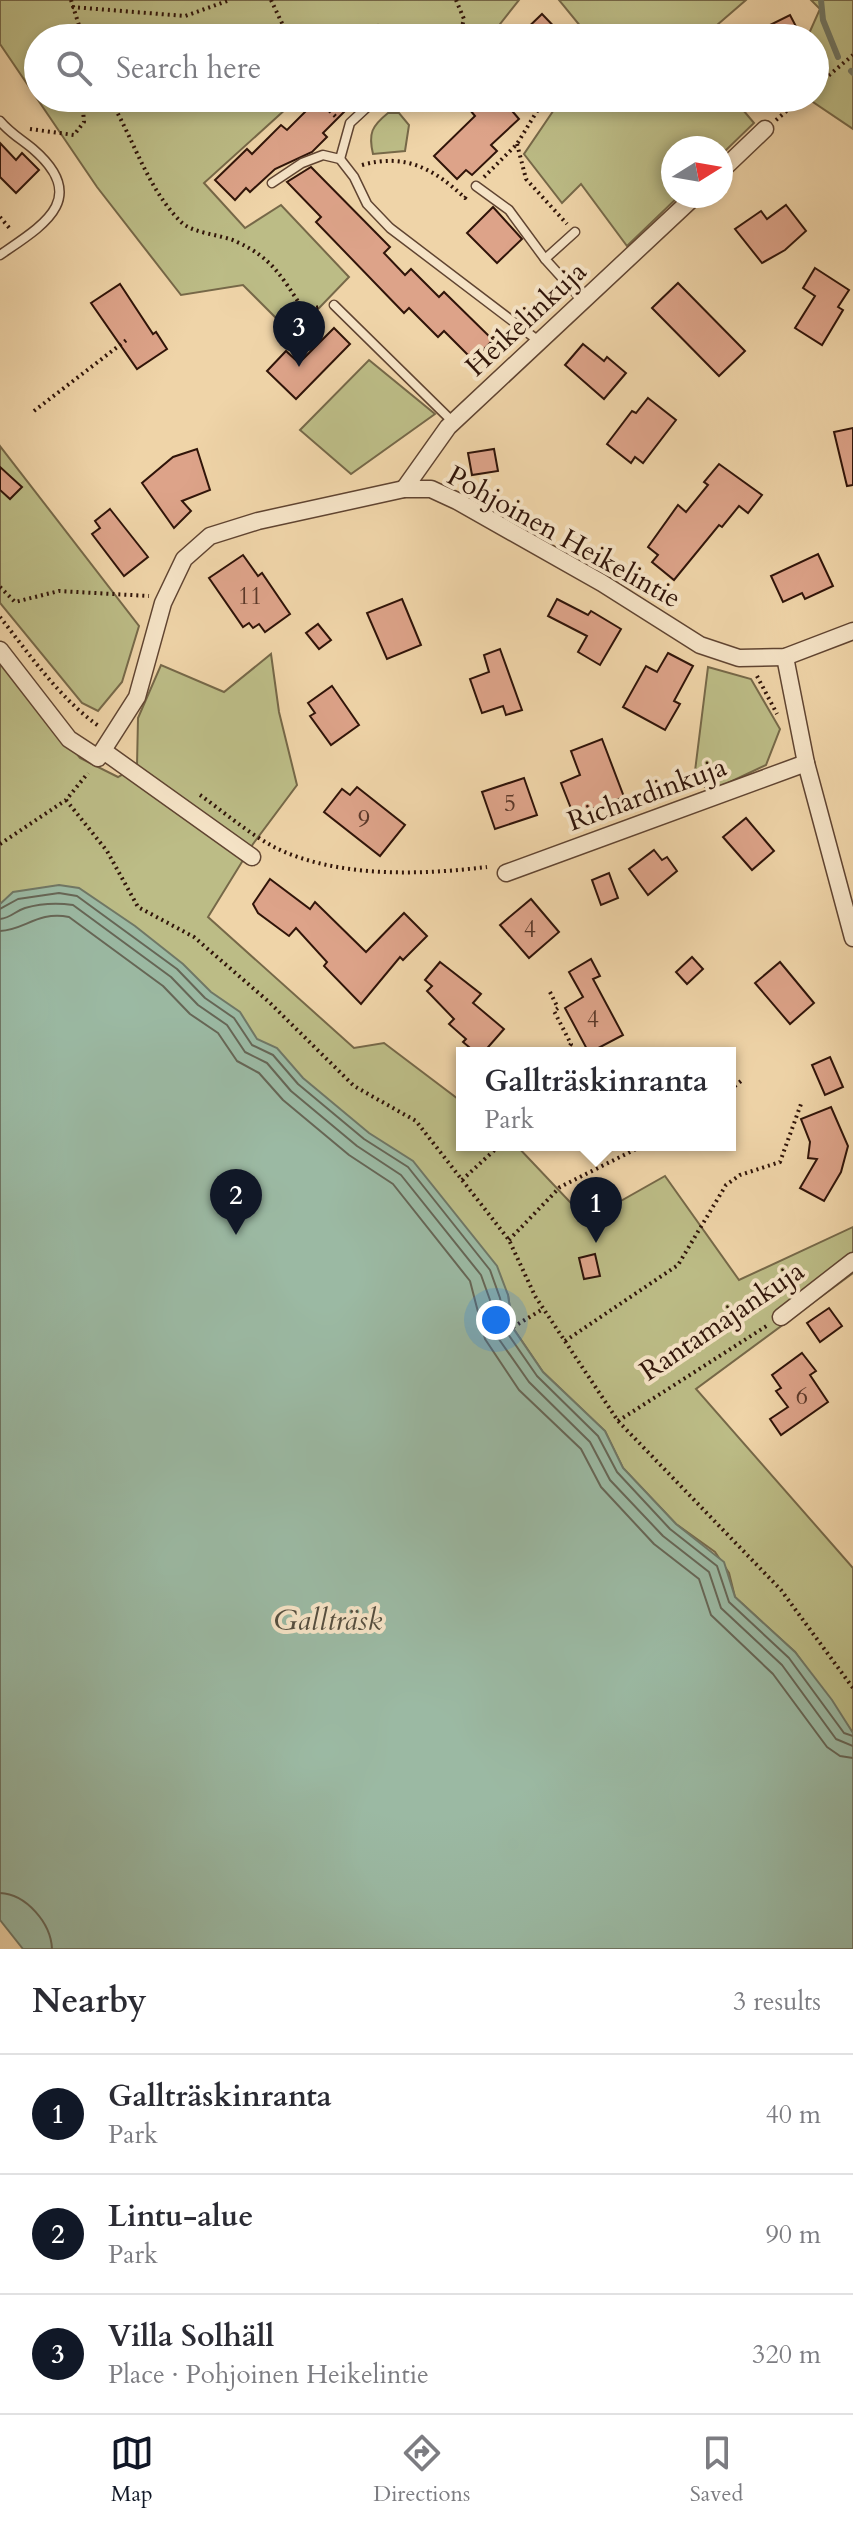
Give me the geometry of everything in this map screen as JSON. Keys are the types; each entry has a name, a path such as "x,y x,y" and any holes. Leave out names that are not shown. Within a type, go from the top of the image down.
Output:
{"street":[{"path":"733,160 765,129"},
{"name":"Heikelinkuja","path":"404,489 453,422 682,208"},
{"name":"Pohjoinen Heikelintie","path":"102,755 137,697 163,603 184,559 210,536 258,521 404,489 431,489 457,501 602,583 700,645 742,658 785,657 853,631"},
{"path":"0,650 69,739 102,755 252,857"},
{"path":"785,657 806,763 853,938"},
{"name":"Richardinkuja","path":"506,873 806,763"},
{"name":"Rantamajankuja","path":"781,1317 853,1261"}],"lane":[{"path":"340,159 350,123 362,112"},
{"path":"0,121 17,138 32,147 53,171 58,183 57,208 47,223 0,255"},
{"path":"272,183 302,163 323,155 340,159 367,204 390,228 540,342"},
{"path":"476,186 509,210 545,259 583,302"},
{"path":"545,259 575,232"},
{"path":"334,305 453,422"}],"path":[{"path":"71,0 78,24"},
{"path":"72,7 185,16 230,0"},
{"path":"271,0 282,24"},
{"path":"456,0 464,19 463,24"},
{"path":"829,75 853,55"},
{"path":"17,138 34,127 74,135 84,122 83,112"},
{"path":"117,112 130,133 148,179 182,224 237,241 270,260 301,306 309,309 334,305"},
{"path":"331,112 348,130"},
{"path":"348,169 389,159 409,161 427,166 465,198 517,144 536,112"},
{"path":"765,129 785,112"},
{"path":"517,144 526,179 575,232"},
{"path":"34,411 129,338"},
{"path":"0,587 15,602 59,591 152,596 160,587"},
{"path":"0,617 42,671 85,717 115,737"},
{"path":"742,658 762,683 780,720"},
{"path":"0,844 66,800 102,755"},
{"path":"189,788 276,848 353,871 445,872 487,867"},
{"path":"66,800 107,851 138,907 194,937 269,1002 354,1086 416,1121 509,1240 543,1309 618,1421 781,1590 853,1688"},
{"path":"550,992 558,1008 554,1011 571,1044 569,1047"},
{"path":"736,1085 741,1081"},
{"path":"565,1341 678,1265 726,1185 740,1175 780,1162 801,1104"},
{"path":"462,1180 493,1151"},
{"path":"509,1240 560,1187 632,1151"},
{"path":"513,1327 543,1309"},
{"name":"Rantamajankuja","path":"618,1421 781,1317"}],"green space":[{"path":"0,0 519,0 500,24 24,24 24,79 0,44"},
{"path":"559,0 746,0 718,24 579,24"},
{"path":"811,0 853,0 853,129 828,112 829,24 813,24 820,9"},
{"path":"46,112 283,112 204,183 245,228 281,205 349,277 293,335 243,285 181,295 97,187"},
{"path":"552,112 745,112 754,123 733,143 733,136 661,136 661,208 667,208 627,246 581,184 562,203 524,154"},
{"path":"388,113 399,113 409,125 405,151 373,154 373,130"},
{"path":"369,360 435,414 351,474 300,430"},
{"path":"0,446 139,626 122,682 98,711 82,703 0,603"},
{"path":"271,654 279,712 297,785 253,844 208,917 354,1048 384,1043 456,1097 456,1151 522,1151 587,1220 665,1176 739,1280 853,1227 853,1273 696,1389 853,1568 853,1733 795,1652 735,1597 729,1573 715,1552 676,1524 623,1468 605,1431 543,1372 513,1328 508,1295 0,1524 0,657 80,758 118,777 137,766 138,718 161,665 224,692"},
{"path":"708,667 751,679 780,729 766,765 711,791 694,779"}],"water":[{"name":"Gallträsk","path":"59,885 79,888 135,926 183,964 211,992 240,1012 257,1039 277,1048 303,1078 369,1133 413,1161 497,1266 508,1295 513,1328 543,1372 605,1431 623,1468 676,1524 724,1562 735,1597 795,1652 832,1700 853,1733 853,1949 23,1949 0,1920 0,904 13,892"}],"building":[{"path":"542,14 552,24 532,24"},
{"path":"790,15 795,24 772,24"},
{"path":"305,112 344,112 323,133 327,137 312,152 275,169 250,192 246,188 235,200 215,180 247,149 252,154 281,125 287,130"},
{"path":"472,112 513,112 519,119 491,145 497,151 472,175 466,170 457,179 434,156 475,116"},
{"path":"0,143 16,160 22,153 39,170 16,193 0,177"},
{"path":"311,167 390,247 384,253 405,275 411,269 439,297 444,292 493,340 473,360 444,331 438,337 409,308 404,313 316,222 321,217 287,182"},
{"path":"786,205 806,231 785,250 762,263 735,229 761,211 767,219"},
{"path":"493,207 522,239 497,263 467,233"},
{"path":"815,268 849,290 838,307 843,310 822,345 795,328 815,296 803,288"},
{"path":"678,283 745,351 719,376 652,308"},
{"path":"120,284 153,334 156,332 167,349 137,369 91,303"},
{"path":"334,328 350,344 296,399 267,371 286,351 299,363"},
{"path":"583,344 604,361 607,357 626,373 604,399 565,365"},
{"path":"648,398 676,420 643,463 635,457 631,463 607,444 632,411 636,413"},
{"path":"853,428 853,485 847,486 834,432"},
{"path":"197,449 210,490 182,501 191,511 174,528 142,483 173,457"},
{"path":"494,449 498,471 472,475 468,453"},
{"path":"719,464 762,495 748,513 739,506 722,527 719,525 674,580 652,562 658,555 648,547 678,505 686,512 708,485 704,482"},
{"path":"0,467 22,487 10,499 0,490"},
{"path":"110,509 148,557 124,576 92,534 100,528 95,521"},
{"path":"818,554 833,586 805,599 802,593 783,602 771,576"},
{"path":"243,555 258,576 262,573 290,614 265,632 259,624 253,628 249,623 243,627 209,578"},
{"path":"402,599 421,645 387,659 367,613"},
{"path":"557,599 588,615 591,611 621,629 600,665 578,652 587,636 548,616"},
{"path":"318,624 331,640 319,649 306,633"},
{"path":"500,649 522,710 506,715 503,706 482,713 470,679 489,672 484,655"},
{"path":"668,653 693,666 674,701 680,704 665,730 623,707 646,666 657,672"},
{"path":"332,686 359,725 331,745 310,716 315,713 308,703"},
{"path":"602,739 624,797 574,816 561,783 580,775 571,751"},
{"path":"524,778 537,815 495,829 482,792"},
{"path":"357,787 405,825 380,856 324,812 342,789 350,795"},
{"path":"746,818 774,851 752,870 723,837"},
{"path":"654,850 662,860 667,857 677,871 648,895 629,869"},
{"path":"609,873 618,898 601,905 592,880"},
{"path":"270,879 310,909 315,902 366,952 404,913 427,936 403,960 400,957 361,1004 324,966 327,962 296,928 289,936 258,913 253,904"},
{"path":"531,899 559,932 529,958 500,925"},
{"path":"692,957 703,969 687,984 676,972"},
{"path":"591,959 600,976 593,979 623,1035 600,1047 586,1047 565,1008 583,997 569,972"},
{"path":"440,962 481,994 473,1003 504,1029 488,1047 469,1047 463,1042 466,1039 449,1024 454,1019 427,991 432,986 425,980"},
{"path":"780,962 814,1003 790,1024 755,983"},
{"path":"830,1057 843,1087 825,1095 812,1065"},
{"path":"831,1107 848,1146 841,1172 824,1201 800,1188 817,1159 808,1158 810,1142 801,1119"},
{"path":"595,1254 600,1276 584,1279 579,1258"},
{"path":"829,1308 842,1326 820,1342 807,1323"},
{"path":"802,1353 816,1371 810,1375 828,1402 781,1435 770,1419 788,1407 776,1391 781,1388 772,1375"}],"waterway":[{"path":"821,0 825,24"},
{"path":"829,35 838,57"}],"place":[{"name":"Villa Solhäll","path":"299,367"},
{"name":"Lintu-alue","path":"236,1235"},
{"name":"Gallträskinranta","path":"596,1243"}]}
